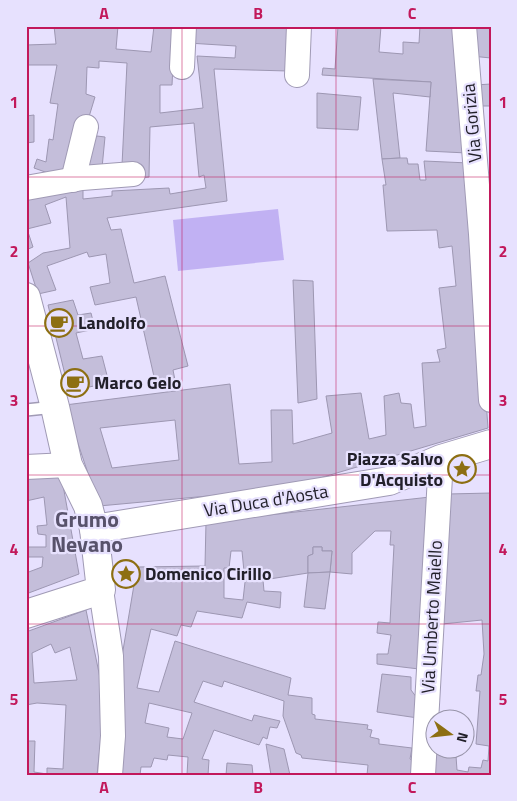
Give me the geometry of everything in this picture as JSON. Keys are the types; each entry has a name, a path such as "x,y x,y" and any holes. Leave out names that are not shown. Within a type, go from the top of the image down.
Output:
{"street":[{"path":"182,67 184,26"},
{"path":"297,75 299,26"},
{"name":"Via Gorizia","path":"464,26 486,234 491,400"},
{"path":"73,180 86,127"},
{"path":"26,188 73,180 133,174"},
{"path":"28,314 55,407 68,465 91,517 112,656 113,736 110,775"},
{"name":"Via Duca d'Aosta","path":"91,517 389,481 441,459 491,444"},
{"name":"Via Umberto Maiello","path":"423,775 441,459"},
{"path":"26,467 68,465"},
{"path":"26,614 100,578"}],"lane":[{"path":"26,410 55,407"}],"shaded area":[{"path":"278,209 284,260 178,271 173,220"}],"building":[{"path":"54,26 118,26 116,49 151,52 154,26 175,26 172,85 160,85 160,113 203,108 197,56 235,58 236,46 188,43 189,26 290,26 288,71 214,69 227,201 107,218 111,230 121,229 134,283 165,276 188,366 173,370 175,380 155,381 136,297 95,305 90,287 110,283 106,254 89,257 87,252 47,266 56,290 38,294 28,263 43,253 70,248 66,197 45,205 51,223 27,229 33,247 26,250 26,193 83,181 83,199 112,196 112,191 169,188 170,194 206,188 204,175 199,177 194,123 150,127 149,177 138,178 137,163 122,165 127,63 99,61 99,68 87,67 86,94 95,97 88,120 64,170 48,173 34,168 37,159 46,162 49,139 53,140 58,104 50,103 57,65 26,65 26,45 56,44"},
{"path":"338,26 381,26 379,52 403,54 403,42 419,43 420,26 460,26 467,153 426,151 431,82 322,75 323,68 335,69"},
{"path":"471,26 491,26 491,58 471,56"},
{"path":"373,79 431,82 430,97 393,93 400,158 382,159"},
{"path":"491,84 491,106 478,106 475,85"},
{"path":"317,93 361,97 358,130 317,128"},
{"path":"34,115 34,142 26,143 26,116"},
{"path":"89,135 105,137 102,168 86,170"},
{"path":"407,158 408,164 418,164 420,180 426,180 424,161 469,163 488,428 293,486 99,506 65,405 230,384 239,464 272,462 271,410 292,410 293,444 332,433 326,396 361,393 369,439 386,435 384,396 399,393 401,403 411,404 414,428 426,426 422,363 440,362 437,350 446,348 439,288 456,286 452,246 439,248 437,230 387,231 383,185 386,185 382,159","holes":["175,420 179,460 112,468 100,428"]},
{"path":"293,280 313,281 317,399 298,403"},
{"path":"73,300 78,315 91,313 95,329 76,333 83,359 102,356 109,383 69,391 48,305"},
{"path":"61,474 79,574 26,594 26,573 42,567 43,557 26,557 26,540 27,547 46,547 46,535 38,534 37,526 47,525 44,497 26,501 26,477"},
{"path":"491,493 491,775 432,775 433,758 456,758 457,770 468,772 469,767 481,768 483,760 488,761 489,746 476,744 480,691 476,691 478,675 481,675 484,654 482,620 442,624 448,494"},
{"path":"430,497 419,669 377,664 377,654 388,654 391,635 377,633 378,622 390,623 394,545 390,545 391,531 375,531 352,553 352,574 330,572 332,551 322,551 322,547 313,547 313,554 308,556 308,573 263,580 264,591 281,592 280,608 247,602 242,618 197,611 191,627 181,625 177,636 151,629 137,688 159,692 175,641 291,678 288,695 312,698 312,714 315,715 315,719 368,725 367,729 372,730 370,737 379,739 379,744 412,748 410,759 414,761 413,775 367,775 368,765 302,758 301,755 296,753 283,716 284,701 224,681 222,687 203,681 194,702 252,721 254,715 280,721 277,728 270,727 267,739 263,737 259,745 214,730 202,759 209,760 208,775 187,775 188,757 168,755 167,760 154,758 151,767 141,767 140,775 120,775 117,686 137,567 205,566 206,522","holes":["231,551 242,551 245,582 243,600 224,598 224,568 229,568","149,703 192,713 183,739 167,737 169,728 145,723"]},
{"path":"313,547 322,547 322,551 332,551 330,572 308,573 308,556 313,554"},
{"path":"330,572 325,609 304,607 308,573"},
{"path":"86,610 105,702 97,775 26,775 26,741 35,741 34,772 47,774 47,768 63,769 66,705 37,703 26,705 26,632","holes":["51,644 55,653 70,647 77,680 34,683 32,653"]},
{"path":"382,674 411,677 411,690 420,702 418,718 377,712"},
{"path":"266,744 284,749 290,775 271,775"},
{"path":"227,763 252,765 253,775 226,775"}],"place":[{"name":"Landolfo","path":"59,323"},
{"name":"Marco Gelo","path":"75,383"},
{"name":"Piazza Salvo D'Acquisto","path":"462,469"},
{"name":"Domenico Cirillo","path":"126,574"}],"district":[{"name":"Grumo Nevano","path":"87,532"}]}
